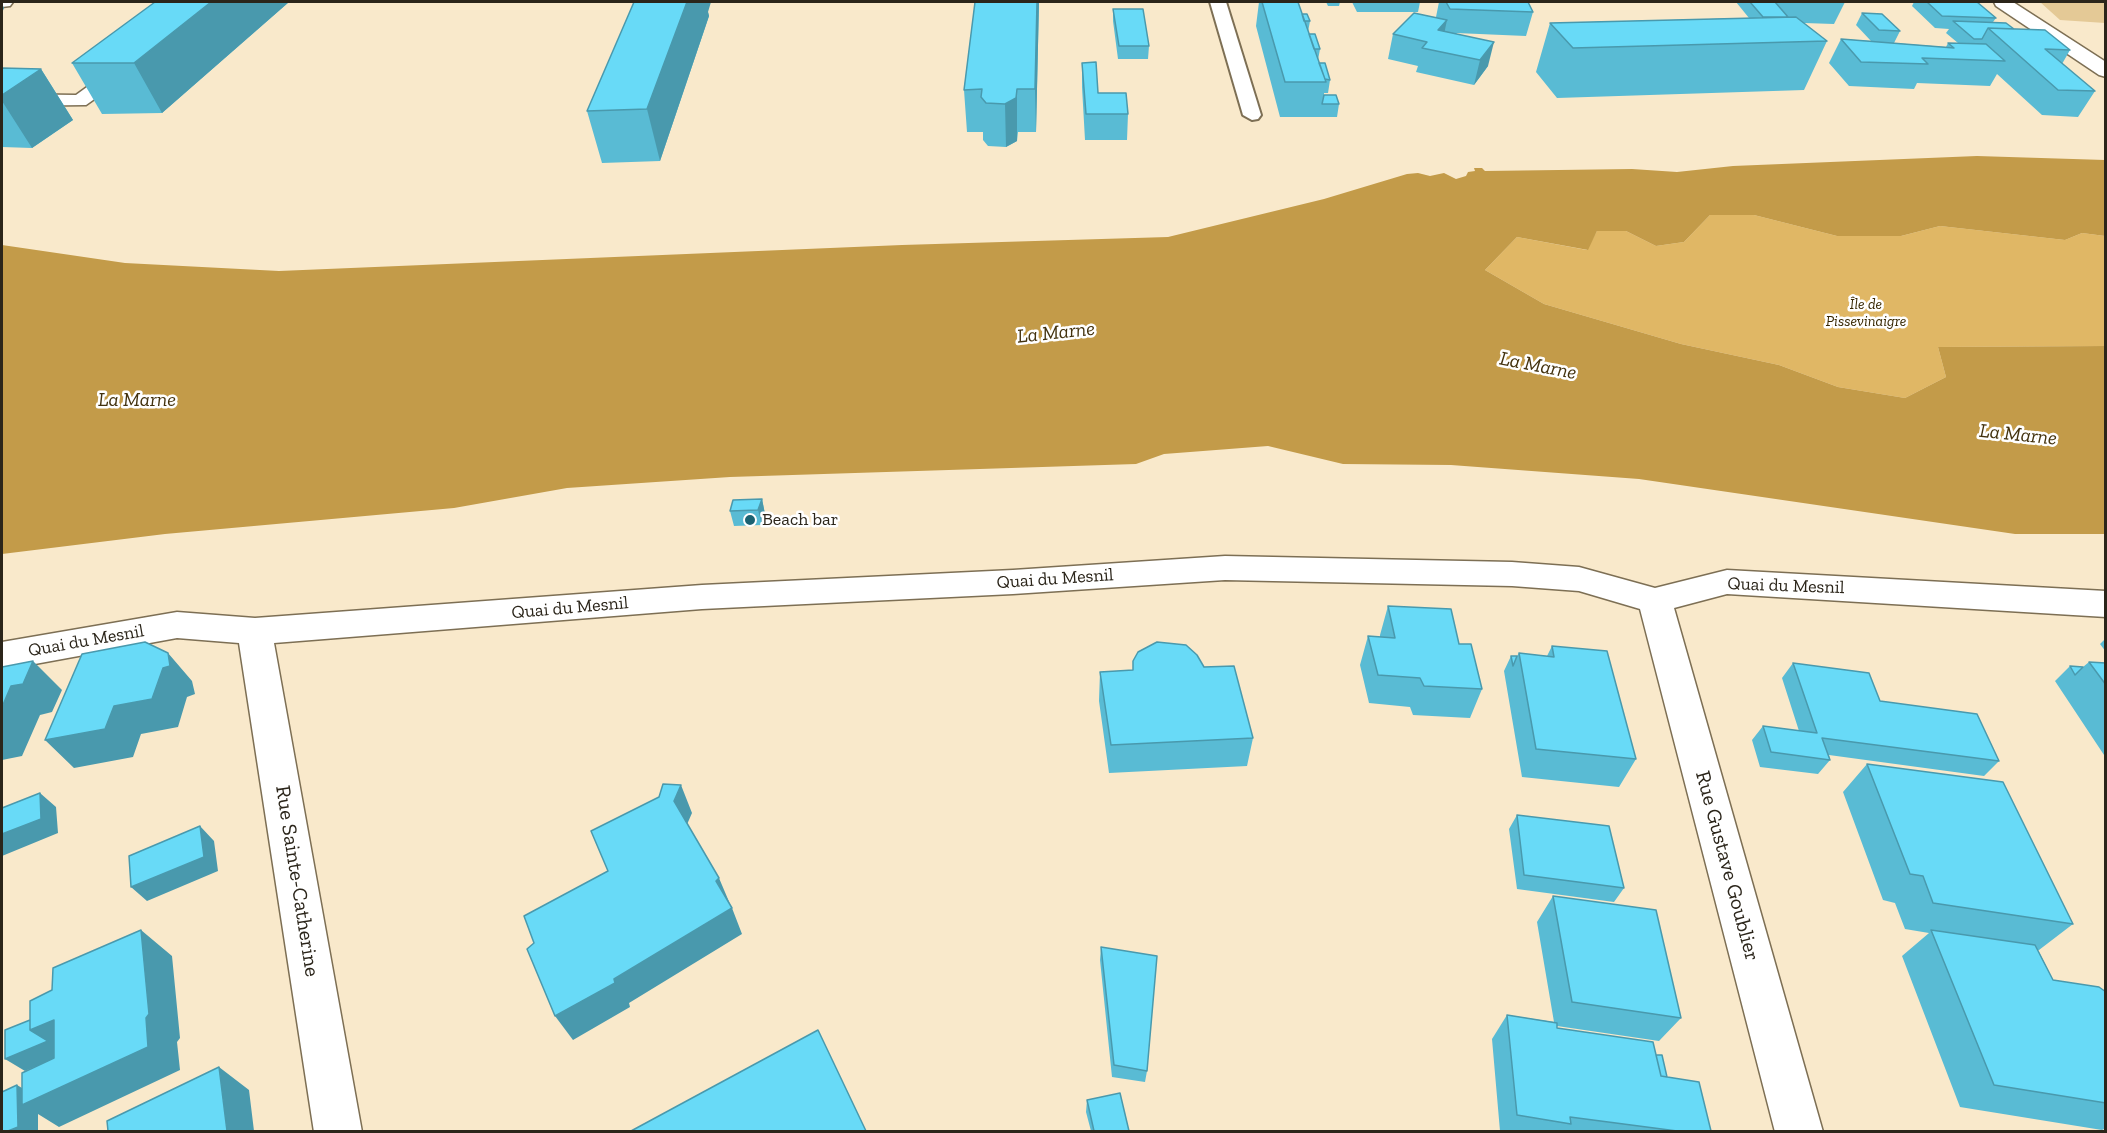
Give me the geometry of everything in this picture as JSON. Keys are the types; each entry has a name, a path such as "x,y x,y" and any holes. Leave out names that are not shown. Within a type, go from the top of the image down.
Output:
{"street":[{"path":"2002,2 2106,71"},
{"path":"2,99 79,101 88,97 141,56"},
{"name":"Quai du Mesnil","path":"2,656 177,625 255,631 702,597 1013,582 1225,568 1512,574 1579,579 1655,601 1726,582 2106,604"},
{"name":"Rue Gustave Goublier","path":"1655,601 1799,1131"},
{"name":"Rue Sainte-Catherine","path":"255,631 338,1131"}],"lane":[{"path":"1218,2 1252,115"}],"shaded area":[{"path":"2040,2 2105,2 2105,23 2060,20"}],"green space":[{"name":"Île de Pissevinaigre","path":"1710,215 1754,215 1837,236 1901,236 1940,226 2065,240 2082,233 2105,236 2105,346 1938,347 1946,377 1905,398 1838,387 1779,365 1681,344 1544,304 1485,270 1517,237 1587,250 1597,231 1626,231 1656,246 1684,242"}],"water":[{"name":"La Marne","path":"1977,156 2105,160 2105,236 2082,233 2065,240 1940,226 1901,236 1837,236 1754,215 1710,215 1684,242 1656,246 1626,231 1597,231 1588,250 1517,237 1485,270 1544,304 1681,344 1779,365 1838,387 1905,398 1946,377 1938,347 2105,346 2105,534 2015,534 1639,479 1451,465 1343,464 1268,446 1164,454 1136,464 730,477 567,488 454,508 165,534 2,554 2,245 125,263 279,271 902,245 1168,237 1324,199 1407,174 1418,173 1430,176 1444,173 1456,179 1475,171 1474,168 1482,168 1485,171 1632,169 1677,172 1733,166"}],"building":[{"path":"155,2 211,2 134,63 72,63"},
{"path":"634,2 687,2 647,109 587,111"},
{"path":"975,2 1037,2 1035,89 1017,89 1016,98 1005,104 986,103 981,97 982,89 964,90"},
{"path":"1262,2 1298,2 1326,82 1285,82"},
{"path":"1446,2 1528,2 1533,12 1450,9"},
{"path":"1750,2 1775,2 1788,17 1763,17"},
{"path":"1927,2 1977,2 1996,18 1942,16"},
{"path":"1113,9 1143,9 1149,46 1119,46"},
{"path":"1414,13 1447,20 1438,30 1494,42 1480,60 1422,48 1427,42 1393,34"},
{"path":"1862,13 1882,14 1900,31 1879,30"},
{"path":"1302,14 1307,14 1310,21 1304,21"},
{"path":"1796,17 1827,41 1573,48 1550,23"},
{"path":"1953,21 2006,23 2014,29 1988,28 1982,39 1974,39"},
{"path":"1988,28 2045,30 2070,50 2045,49 2095,91 2058,90"},
{"path":"1309,34 1315,34 1320,49 1314,49"},
{"path":"1841,39 1954,48 1948,43 1986,44 2005,61 1922,58 1928,64 1861,62"},
{"path":"1096,62 1098,93 1126,93 1128,114 1086,114 1082,63"},
{"path":"1319,63 1325,63 1330,80 1325,79"},
{"path":"2,68 41,69 2,95"},
{"path":"1324,95 1336,95 1339,104 1322,104"},
{"path":"762,499 758,510 730,511 733,500"},
{"path":"1388,606 1451,609 1459,644 1471,644 1482,689 1424,686 1420,678 1378,675 1368,636 1395,638"},
{"path":"145,642 168,653 170,666 163,668 152,699 114,706 105,729 45,740 82,654"},
{"path":"1157,642 1186,645 1197,655 1204,667 1234,666 1253,738 1111,745 1100,672 1133,670 1133,661 1138,652"},
{"path":"1552,646 1607,651 1636,759 1536,749 1519,653 1554,657"},
{"path":"1511,656 1517,656 1513,666"},
{"path":"33,661 23,684 11,686 2,707 2,667"},
{"path":"2089,662 2106,663 2106,685"},
{"path":"1793,663 1869,673 1880,701 1977,714 1999,761 1822,738 1830,760 1771,752 1763,726 1817,733"},
{"path":"2070,666 2083,667 2075,675"},
{"path":"1867,764 2003,782 2073,924 1933,903 1923,876 1910,874"},
{"path":"663,784 681,785 674,801 719,878 716,881 732,908 614,979 615,983 555,1016 527,949 534,943 524,916 608,871 591,831 659,797"},
{"path":"40,793 41,819 2,834 2,808"},
{"path":"1517,815 1609,826 1624,888 1524,875"},
{"path":"200,826 204,857 131,887 129,856"},
{"path":"1553,896 1656,910 1681,1018 1572,1002"},
{"path":"141,930 149,1014 146,1018 148,1047 22,1105 22,1073 54,1058 54,1020 30,1030 30,1001 52,990 53,968"},
{"path":"1931,930 2035,945 2053,980 2099,987 2106,992 2106,1103 1994,1085"},
{"path":"1101,947 1157,956 1147,1071 1114,1065"},
{"path":"1507,1015 1557,1023 1557,1028 1653,1042 1661,1076 1699,1082 1711,1131 1677,1131 1570,1117 1571,1124 1517,1115"},
{"path":"30,1020 30,1030 48,1041 5,1059 5,1030"},
{"path":"818,1030 866,1131 631,1131"},
{"path":"1656,1055 1662,1055 1667,1077 1661,1076"},
{"path":"219,1067 227,1131 108,1131 107,1121"},
{"path":"17,1085 18,1127 2,1131 2,1092"},
{"path":"1120,1093 1129,1131 1094,1131 1087,1100"}],"place":[{"name":"Beach bar","path":"750,520"}]}
